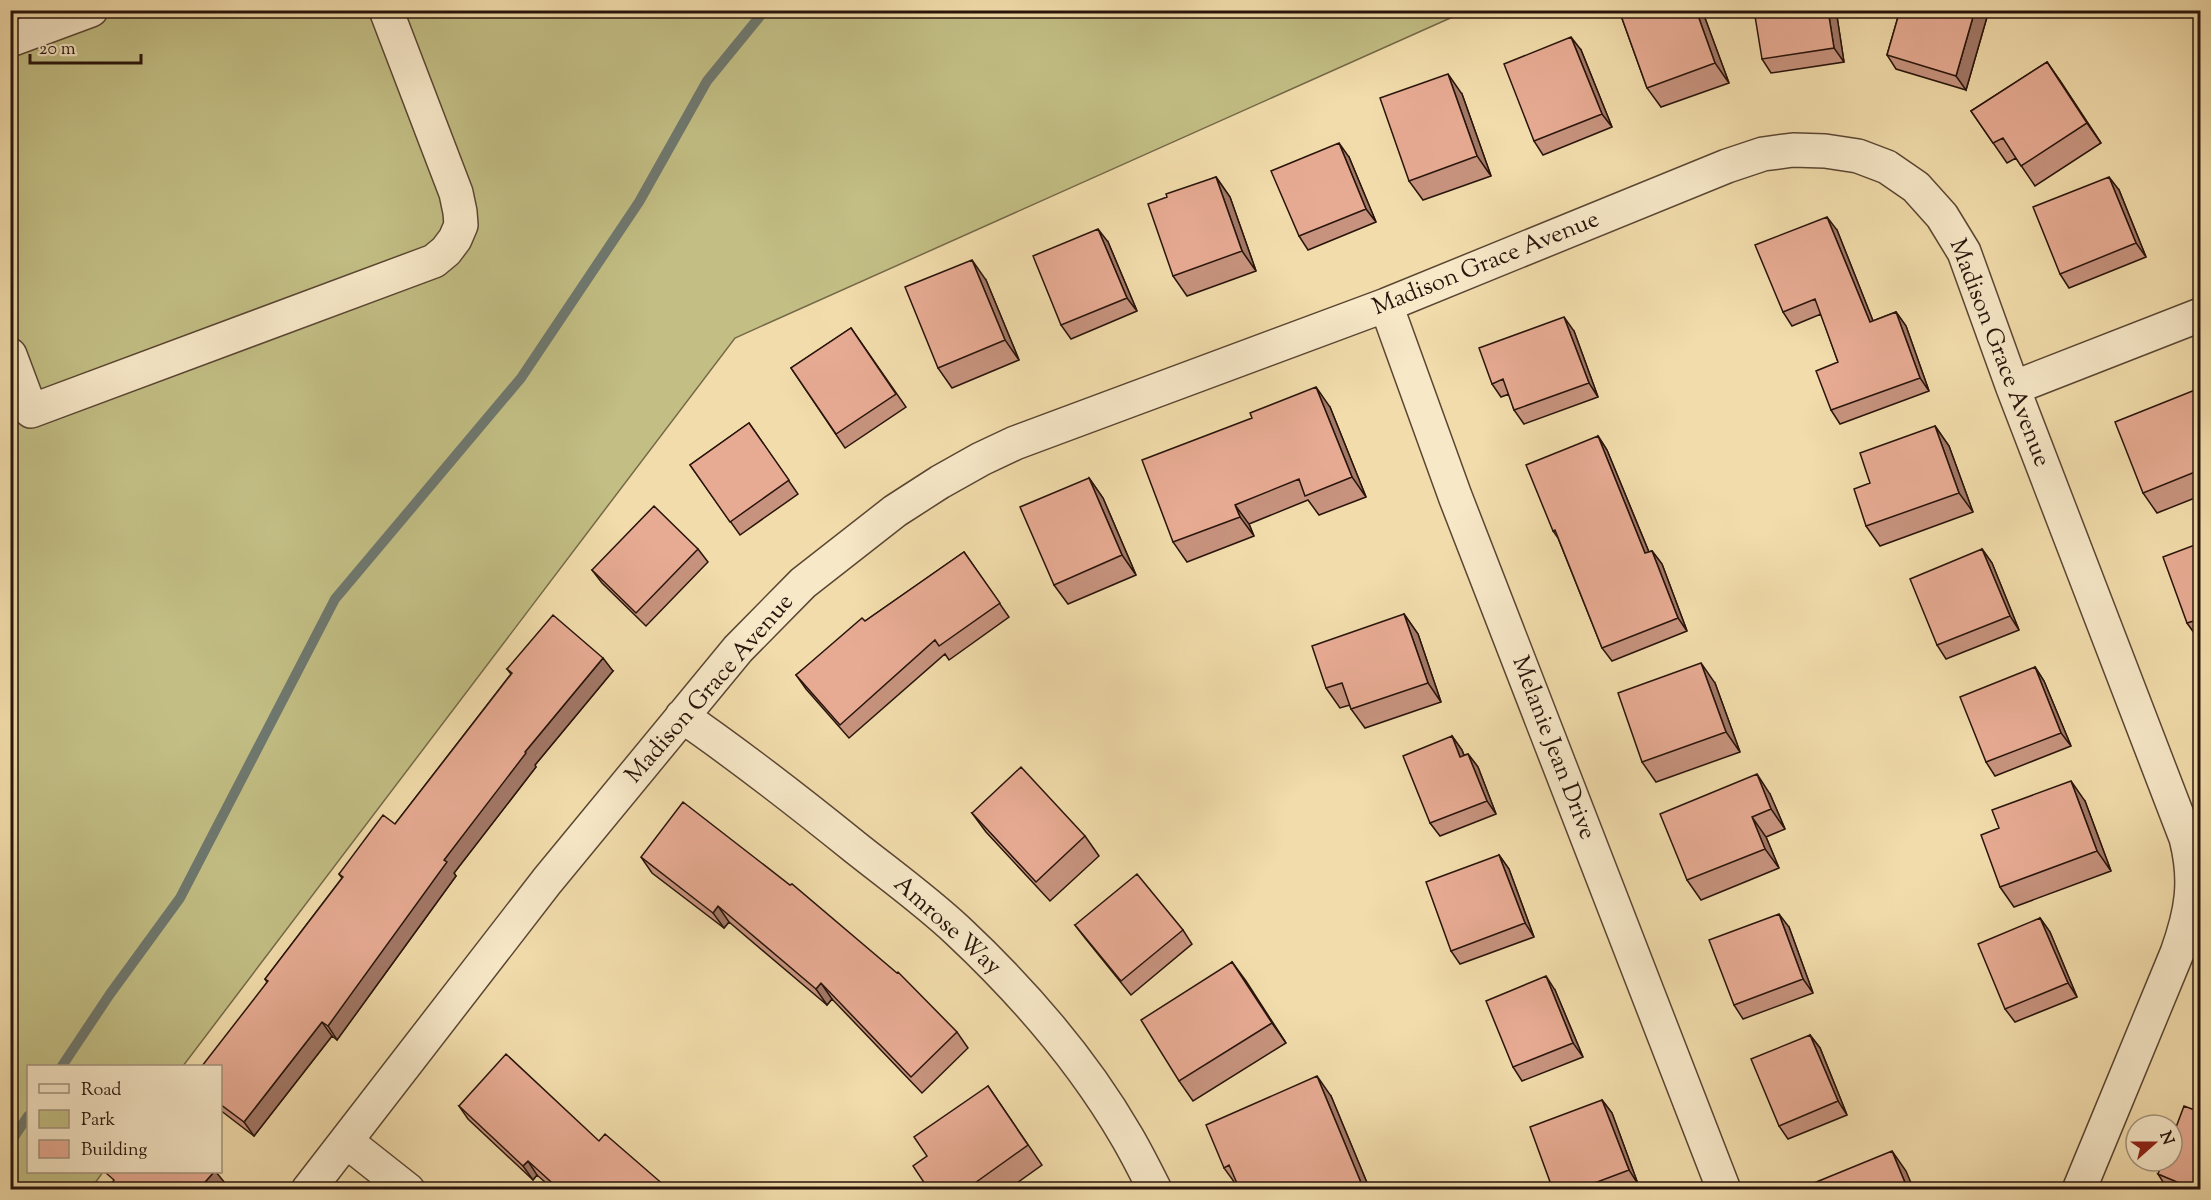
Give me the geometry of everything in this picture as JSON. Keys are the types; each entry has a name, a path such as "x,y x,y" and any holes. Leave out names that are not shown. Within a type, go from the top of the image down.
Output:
{"street":[{"path":"10,40 91,10"},
{"path":"10,354 31,411 434,261 446,251 461,225 456,193 386,10"},
{"name":"Madison Grace Avenue","path":"308,1190 547,881 738,649 803,583 895,511 981,459 1059,425 1386,305 1727,166 1763,154 1793,150 1825,151 1858,156 1887,167 1916,187 1942,216 1964,252 2013,388 2180,818 2191,857 2193,897 2177,953 2079,1190"},
{"name":"Melanie Jean Drive","path":"1386,305 1455,496 1724,1190"},
{"path":"2013,388 2200,315"},
{"name":"Amrose Way","path":"682,716 788,793 956,929 983,955 1084,1072 1127,1137 1155,1190"},
{"path":"346,1141 408,1190"}],"green space":[{"path":"10,11 1466,11 735,338 184,1065 27,1065 27,1173 102,1173 90,1190 13,1189 11,1184"}],"building":[{"path":"1619,10 1696,10 1715,63 1647,88"},
{"path":"1754,10 1828,10 1834,48 1762,59"},
{"path":"1900,10 1975,10 1956,76 1887,55"},
{"path":"1571,37 1602,114 1534,141 1504,64"},
{"path":"2047,62 2087,123 2021,166 2003,138 1993,143 1971,111"},
{"path":"1448,74 1477,156 1409,181 1380,98"},
{"path":"1339,143 1366,209 1299,236 1271,171"},
{"path":"1216,177 1242,251 1173,276 1148,204 1167,197 1166,194"},
{"path":"2109,177 2136,243 2060,274 2033,207"},
{"path":"1827,217 1870,322 1896,312 1920,378 1831,410 1816,371 1838,362 1815,299 1783,312 1755,245"},
{"path":"1098,229 1127,298 1061,325 1033,256"},
{"path":"972,260 1005,340 938,368 905,287"},
{"path":"1564,317 1589,383 1514,410 1503,379 1492,384 1479,348"},
{"path":"851,328 896,394 836,434 791,368"},
{"path":"1316,387 1352,477 1305,496 1299,479 1235,505 1240,517 1173,542 1142,460 1252,418 1250,413"},
{"path":"2195,390 2200,403 2200,470 2143,493 2115,422"},
{"path":"749,423 789,480 730,522 690,465"},
{"path":"1935,426 1959,493 1866,526 1854,489 1870,483 1860,453"},
{"path":"1598,436 1645,553 1652,551 1678,618 1602,648 1555,530 1553,531 1526,465"},
{"path":"1089,478 1122,555 1054,585 1020,507"},
{"path":"654,506 698,549 636,613 592,570"},
{"path":"2200,543 2200,619 2187,623 2163,557"},
{"path":"1982,549 2010,616 1937,645 1910,579"},
{"path":"964,552 1000,603 939,646 935,640 840,725 796,675 862,618 865,621"},
{"path":"1404,614 1428,683 1351,709 1342,683 1326,688 1312,646"},
{"path":"553,615 603,658 525,752 444,860 447,862 328,1026 322,1022 244,1122 222,1106 222,1065 203,1065 268,981 265,979 343,877 339,874 383,815 395,824 512,673 507,669"},
{"path":"1701,663 1726,732 1642,762 1618,693"},
{"path":"2035,667 2061,733 1986,762 1960,697"},
{"path":"1452,736 1460,757 1468,754 1487,801 1430,823 1403,756"},
{"path":"1021,767 1085,836 1036,882 972,813"},
{"path":"1757,774 1771,809 1752,817 1765,849 1687,880 1660,814"},
{"path":"2071,781 2097,851 2000,887 1981,835 1999,828 1992,810"},
{"path":"683,802 790,885 792,884 898,972 957,1032 911,1077 821,983 816,989 718,906 713,913 641,857"},
{"path":"1499,855 1525,923 1451,951 1426,882"},
{"path":"1137,874 1183,930 1121,981 1075,925"},
{"path":"1779,914 1803,979 1734,1005 1709,940"},
{"path":"2040,918 2068,983 2005,1009 1978,944"},
{"path":"1232,962 1272,1023 1179,1081 1141,1020"},
{"path":"1546,976 1573,1043 1513,1067 1486,1001"},
{"path":"1810,1035 1838,1101 1779,1126 1751,1059"},
{"path":"506,1054 599,1141 605,1134 665,1186 662,1190 560,1190 528,1161 523,1166 459,1106"},
{"path":"1317,1076 1364,1190 1240,1190 1229,1165 1224,1168 1206,1125"},
{"path":"988,1086 1028,1145 965,1190 929,1190 913,1166 927,1156 914,1137"},
{"path":"1602,1100 1629,1170 1576,1190 1553,1190 1530,1127"},
{"path":"2184,1106 2200,1112 2200,1190 2158,1174 2184,1173 2184,1113 2181,1113"},
{"path":"1892,1151 1908,1190 1811,1190 1809,1185"},
{"path":"106,1173 213,1173 198,1190 107,1190 114,1180"}],"waterway":[{"path":"63,1065 110,994 180,898 335,599 521,378 639,202 707,81 765,10"},
{"path":"10,1143 27,1118"}]}
